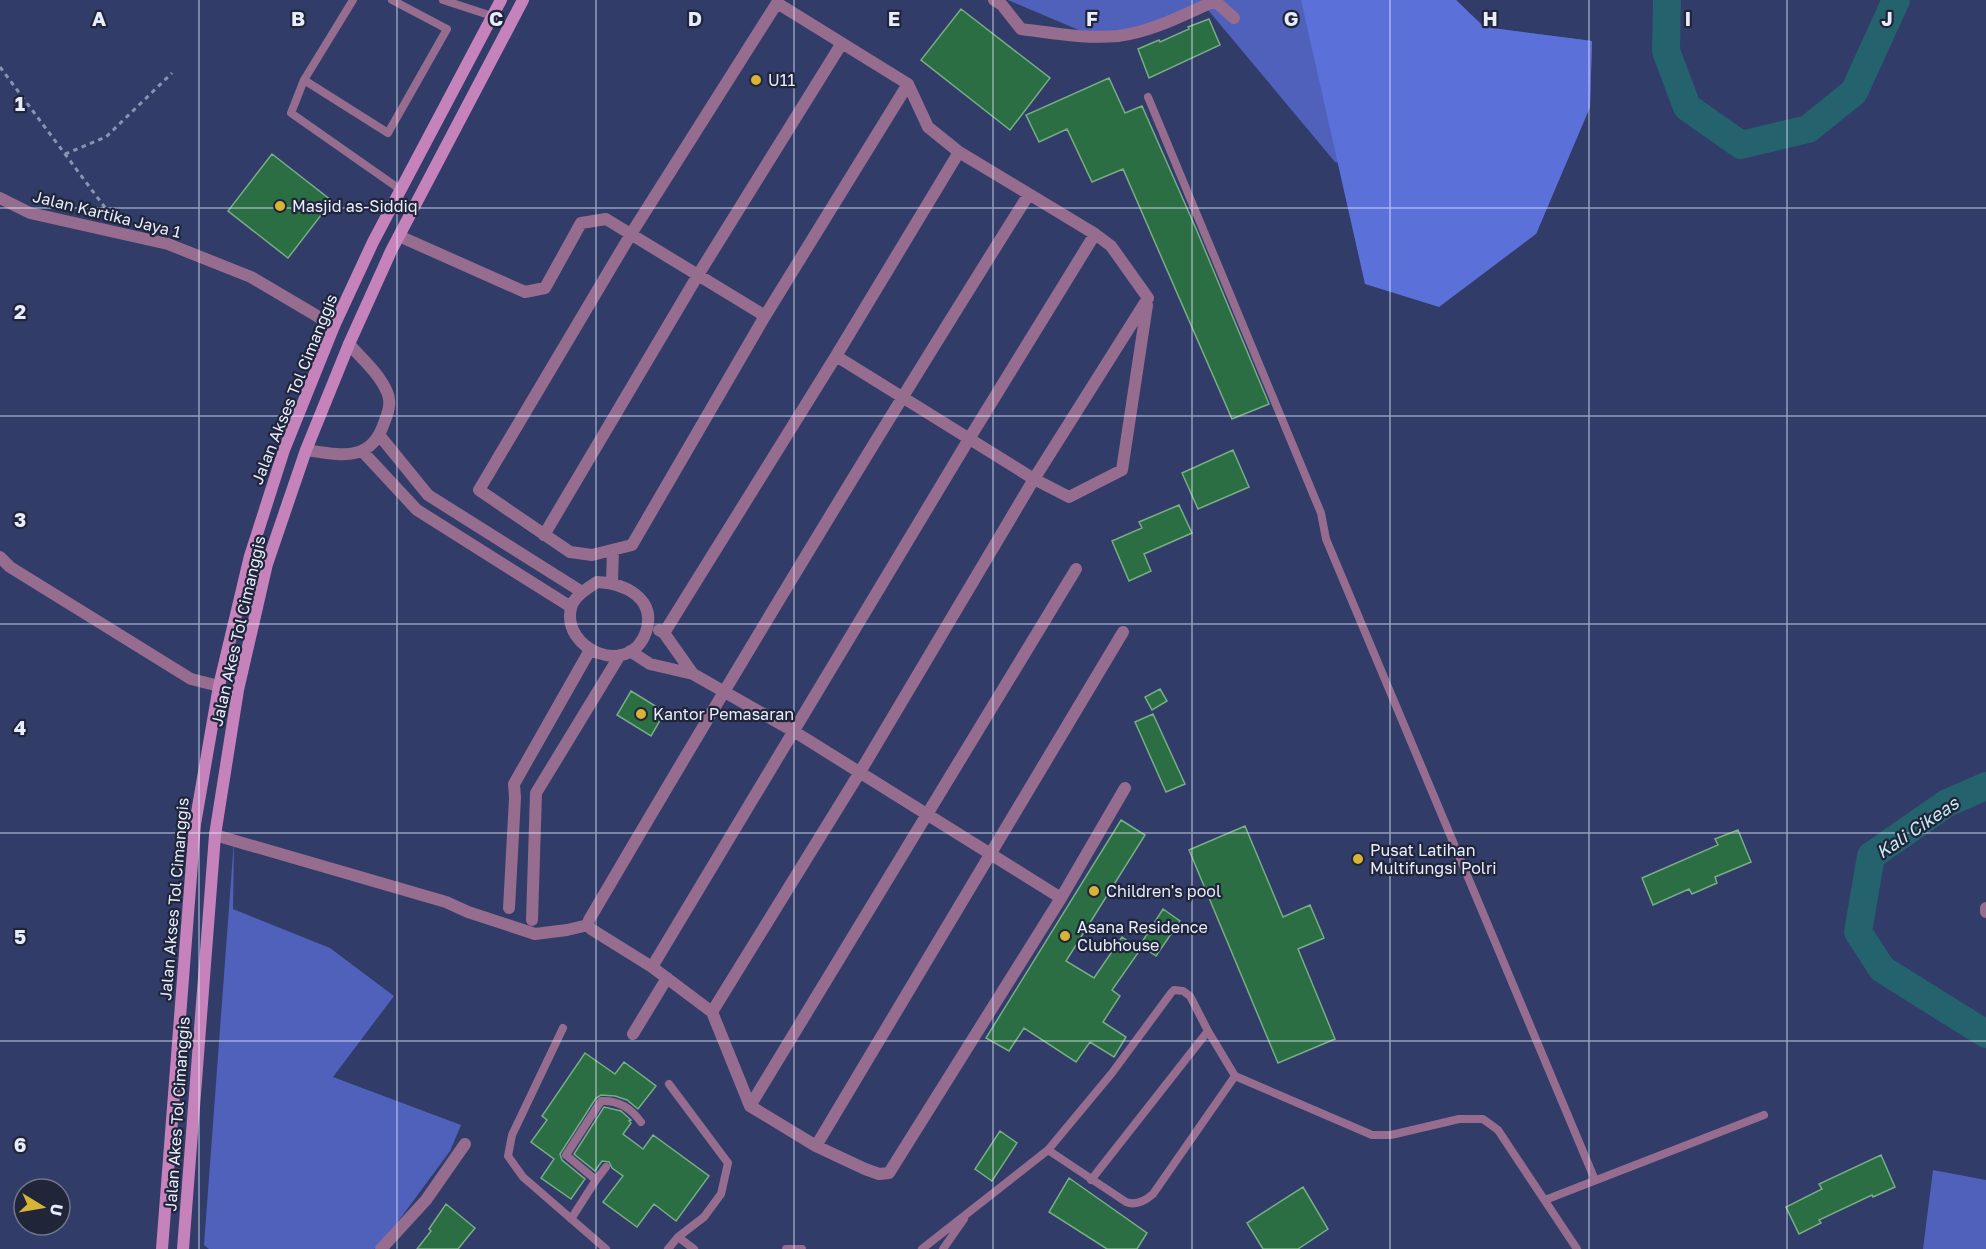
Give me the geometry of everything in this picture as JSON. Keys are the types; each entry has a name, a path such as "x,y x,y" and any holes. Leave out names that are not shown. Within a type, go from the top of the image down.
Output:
{"main road":[{"name":"Jalan Akses Tol Cimanggis","path":"162,1249 195,824 219,686 250,556 284,450 334,326 373,242 501,0"},
{"name":"Jalan Akes Tol Cimanggis","path":"183,1249 215,835 238,690 267,564 306,450 349,344 391,251 523,0"},
{"path":"373,242 391,251"},
{"path":"219,686 238,690"}],"street":[{"path":"994,0 1002,5 1021,29 1077,37 1120,36 1157,26 1215,1 1234,18"},
{"path":"836,356 1034,479 1069,497 1122,470 1148,298 1111,246 959,152 928,127 908,84 777,3 631,234 479,490 570,552 592,555 632,545 765,316 908,84"},
{"path":"544,535 698,275 842,44"},
{"path":"664,633 836,356 959,152"},
{"path":"588,925 723,691 902,396 1029,194"},
{"name":"Jalan Kartika Jaya 1","path":"0,198 30,213 168,244 251,277 334,326"},
{"path":"399,236 525,292 545,288 581,223 606,219 765,316"},
{"path":"652,967 969,439 1095,234"},
{"path":"712,1012 860,772 1034,479 1148,298"},
{"path":"306,450 338,454 363,452 380,436 389,408 389,394 381,380 349,344"},
{"path":"380,436 428,495 582,592"},
{"path":"363,452 417,510 572,607"},
{"path":"612,583 613,550"},
{"path":"0,557 10,567 191,679 219,686"},
{"path":"750,1106 1076,568"},
{"path":"597,582 612,583 633,592 642,601 647,614 648,624 642,642 625,653 606,656 582,644 571,622 572,607 582,592 597,582"},
{"path":"648,624 664,633 693,674"},
{"path":"816,1146 1123,632"},
{"path":"509,908 514,784 590,650"},
{"path":"625,653 650,664 693,674 795,732 1061,898"},
{"path":"532,920 536,793 625,653"},
{"path":"514,784 536,793"},
{"path":"588,925 652,967 712,1012 750,1106 816,1146 865,1169 879,1174 889,1173 1061,898 1125,788"},
{"path":"215,835 446,902 468,912 535,934 588,925"},
{"path":"633,1034 667,978"},
{"path":"381,1249 426,1200 465,1144"}],"lane":[{"path":"353,0 304,80 291,113 401,190"},
{"path":"304,80 388,132 447,29 392,0"},
{"path":"443,0 492,16"},
{"path":"1148,97 1321,513 1330,550 1595,1180"},
{"path":"922,1249 1048,1150 1112,1073 1174,990 1182,991 1190,996 1235,1076 1372,1135 1391,1135 1459,1119 1483,1119 1498,1130 1577,1249"},
{"path":"563,1028 512,1135 508,1156 523,1177 606,1249"},
{"path":"1091,1180 1208,1031"},
{"path":"1048,1150 1130,1204 1147,1199 1153,1194 1235,1076"},
{"path":"668,1249 678,1237 704,1217 721,1194 728,1163 669,1084"},
{"path":"596,1180 566,1155 601,1101 615,1101 636,1115 642,1122"},
{"path":"1545,1200 1764,1115"},
{"path":"572,1219 606,1167"},
{"path":"943,1249 972,1209"},
{"path":"678,1237 694,1249"},
{"path":"786,1249 802,1249"}],"path":[{"path":"0,67 126,235"},
{"path":"65,154 106,137 172,74"}],"shaded area":[{"path":"1008,0 1456,0 1484,27 1592,41 1590,107 1536,234 1438,176 1335,162 1203,4 1150,30 1100,39"},
{"path":"1301,0 1456,0 1484,27 1592,41 1590,107 1536,234 1439,307 1365,284"},
{"path":"234,840 233,909 330,948 394,996 333,1077 461,1125 450,1151 383,1242 374,1249 209,1249 204,1245"},
{"path":"1933,1170 1986,1180 1986,1249 1923,1249"}],"building":[{"path":"961,9 1050,78 1010,130 921,60"},
{"path":"1209,19 1220,45 1149,78 1138,49 1159,40 1160,42"},
{"path":"1109,78 1125,113 1142,106 1269,404 1232,419 1123,169 1092,182 1067,129 1039,142 1026,115"},
{"name":"Masjid as-Siddiq","path":"272,154 332,201 288,258 228,211"},
{"path":"1233,450 1249,487 1198,509 1182,473"},
{"path":"1179,505 1192,533 1144,554 1151,571 1129,581 1112,541 1142,528 1139,522"},
{"path":"1160,689 1167,701 1152,710 1145,697"},
{"name":"Kantor Pemasaran","path":"631,691 665,712 651,736 617,715"},
{"path":"1153,714 1185,784 1166,792 1135,722"},
{"path":"1121,820 1145,835 1066,961 1094,978 1122,937 1140,950 1112,990 1120,996 1103,1022 1126,1037 1114,1057 1090,1042 1076,1062 1024,1028 1009,1051 986,1038"},
{"path":"1245,826 1283,917 1310,905 1324,938 1298,949 1335,1039 1278,1063 1189,850"},
{"path":"1738,830 1751,862 1715,877 1717,883 1692,894 1689,889 1653,905 1642,878 1718,845 1715,839"},
{"path":"1163,909 1180,921 1156,956 1140,945"},
{"path":"585,1053 615,1074 624,1062 656,1086 638,1109 627,1100 615,1096 601,1095 596,1098 560,1154 562,1160 585,1179 571,1199 541,1178 554,1159 531,1142 547,1120 542,1116"},
{"path":"604,1107 621,1111 631,1120 623,1134 643,1149 653,1135 709,1176 676,1221 654,1204 637,1227 603,1202 623,1176 612,1168 609,1162 602,1161 595,1171 574,1154"},
{"path":"1000,1131 1017,1143 992,1181 975,1169"},
{"path":"1881,1155 1895,1187 1873,1197 1872,1195 1819,1220 1821,1223 1799,1234 1786,1207 1822,1189 1819,1184"},
{"path":"1069,1178 1147,1233 1137,1249 1107,1249 1049,1212"},
{"path":"1303,1187 1328,1229 1298,1249 1263,1249 1247,1223"},
{"path":"446,1204 475,1228 458,1249 417,1249 431,1231 429,1229"}],"waterway":[{"name":"Kali Cikeas","path":"1667,0 1666,51 1687,107 1741,145 1808,129 1854,92 1896,0"},
{"name":"Kali Cikeas","path":"1986,786 1947,803 1871,856 1858,932 1882,969 1986,1034"}],"place":[{"name":"U11","path":"756,80"},
{"name":"Masjid as-Siddiq","path":"280,206"},
{"name":"Kantor Pemasaran","path":"641,714"},
{"name":"Pusat Latihan Multifungsi Polri","path":"1358,859"},
{"name":"Children's pool","path":"1094,891"},
{"name":"Asana Residence Clubhouse","path":"1065,936"}]}
